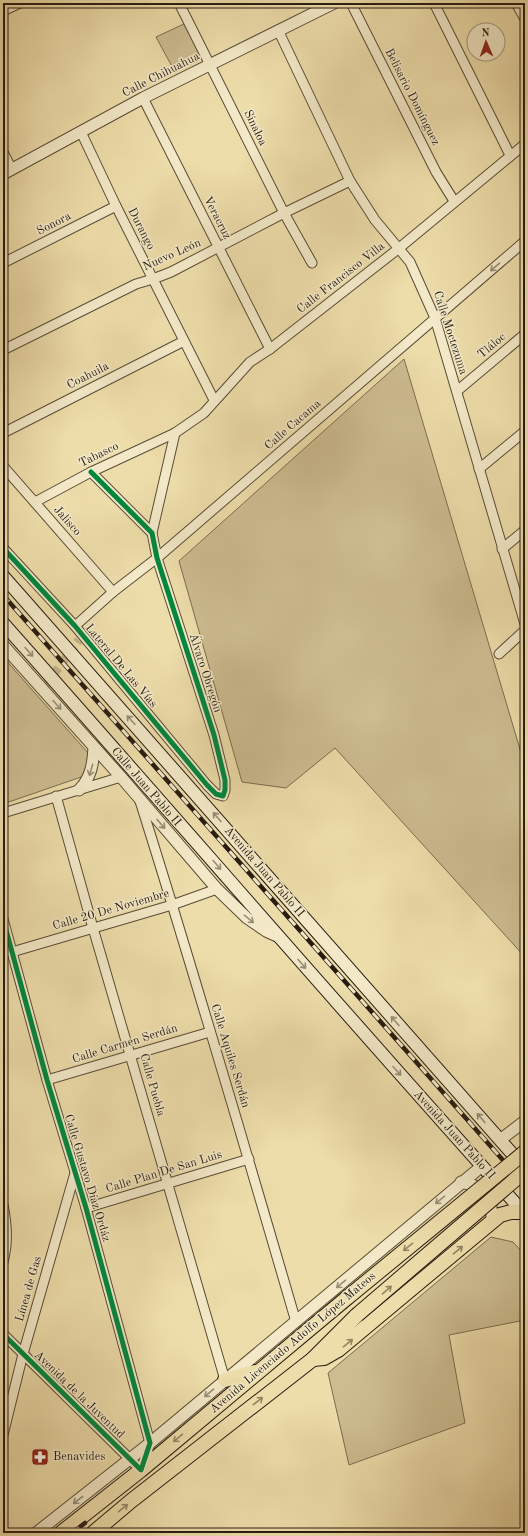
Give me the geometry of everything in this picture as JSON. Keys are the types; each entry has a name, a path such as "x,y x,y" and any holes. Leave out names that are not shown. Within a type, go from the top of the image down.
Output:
{"main road":[{"name":"Avenida Juan Pablo II","path":"3,576 525,1170"},
{"name":"Avenida Juan Pablo II","path":"3,623 157,797 277,936 524,1213"},
{"name":"Avenida Licenciado Adolfo López Mateos","path":"61,1533 141,1470 348,1296 525,1152"},
{"name":"Avenida Licenciado Adolfo López Mateos","path":"93,1533 131,1501 313,1359 357,1315 525,1170"},
{"path":"313,1359 324,1358 338,1350 492,1221 507,1212 517,1211 524,1213"},
{"path":"225,1380 259,1370"}],"street":[{"path":"3,11 20,3"},
{"name":"Sinaloa","path":"179,3 284,213 312,263"},
{"name":"Calle Chihuahua","path":"7,172 143,98 334,3"},
{"name":"Belisario Domínguez","path":"351,3 436,172 454,201"},
{"path":"434,3 510,155"},
{"path":"516,3 525,19"},
{"name":"Calle Moctezuma","path":"278,30 350,180 375,220 410,262 435,318 525,624"},
{"name":"Veracruz","path":"143,98 270,349"},
{"name":"Durango","path":"80,132 214,400"},
{"name":"Calle Francisco Villa","path":"175,433 204,413 214,400 250,362 270,349 398,249 454,201 525,144"},
{"path":"3,152 7,172"},
{"name":"Nuevo León","path":"3,350 136,284 153,279 219,247 350,180"},
{"name":"Sonora","path":"3,263 116,206"},
{"name":"Calle Cacama","path":"75,626 113,592 157,558 525,241"},
{"name":"Tláloc","path":"457,391 525,334"},
{"name":"Coahuila","path":"3,433 184,340"},
{"path":"479,469 525,431"},
{"path":"152,533 175,433"},
{"name":"Tabasco","path":"35,502 91,472 175,433"},
{"name":"Jalisco","path":"3,466 113,592"},
{"path":"91,472 152,533"},
{"path":"502,549 525,530"},
{"name":"Álvaro Obregón","path":"152,533 157,558 214,735 225,780 225,793 223,796"},
{"name":"Lateral De Las Vías","path":"3,548 75,626 80,638 207,785 216,794 223,796"},
{"path":"499,654 525,630"},
{"name":"Calle Juan Pablo II","path":"3,644 44,688 94,748 217,888 247,918 266,931 277,936"},
{"path":"79,790 88,778 94,748"},
{"path":"3,813 121,777"},
{"name":"Calle Puebla","path":"56,796 225,1380"},
{"name":"Calle Aquiles Serdán","path":"138,798 172,904 249,1159 296,1322"},
{"name":"Calle 20 De Noviembre","path":"12,952 172,904 217,888"},
{"name":"Calle Gustavo Díaz Ordáz","path":"3,919 47,1080 86,1208 150,1443"},
{"name":"Calle Carmen Serdán","path":"47,1080 210,1032"},
{"path":"500,1140 525,1121"},
{"name":"Calle Plan De San Luis","path":"86,1208 249,1159"},
{"path":"36,1533 150,1443 482,1166"},
{"name":"Línea de Gas","path":"3,1435 24,1354 75,1173"},
{"path":"461,1182 479,1188 486,1194 491,1203 493,1212 492,1221"},
{"path":"3,1206 6,1226 6,1241 3,1262"},
{"name":"Avenida de la Juventud","path":"3,1334 141,1470"},
{"path":"141,1470 150,1443"}],"shaded area":[{"path":"186,23 202,55 199,60 175,72 156,37"},
{"path":"404,359 525,766 525,957 335,748 286,788 242,782 179,561"},
{"path":"3,657 89,754 84,776 3,804"},
{"path":"491,1237 513,1242 525,1255 525,1320 449,1335 465,1423 349,1465 328,1373"}],"tunnel":[{"path":"45,686 79,640"}],"railway":[{"path":"3,595 525,1185"},
{"path":"72,1533 85,1523"}],"cycle path":[{"path":"3,548 75,626 207,785 216,794 223,796 225,790 225,780 214,735 157,558 152,533 91,472"},
{"path":"3,919 47,1080 86,1208 150,1443 141,1470 3,1334"}],"place":[{"name":"Benavides","path":"40,1457"}]}
